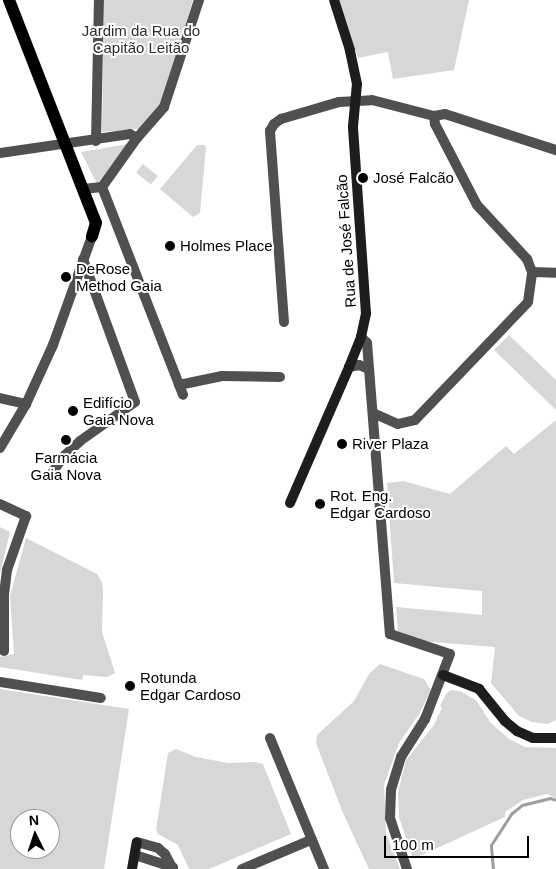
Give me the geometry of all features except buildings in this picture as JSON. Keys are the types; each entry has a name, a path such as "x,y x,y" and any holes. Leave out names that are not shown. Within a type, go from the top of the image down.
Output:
{"main road":[{"path":"9,0 96,223 92,236"}],"street":[{"path":"96,141 99,0"},
{"path":"83,189 102,186 137,138 164,107 199,0"},
{"name":"Rua de José Falcão","path":"334,0 350,50 357,84 353,126 366,314 361,337 367,343 390,634 450,654 443,675"},
{"path":"284,322 270,131 274,124 281,119 339,102 372,100 434,116 445,114 556,150"},
{"path":"373,413 398,424 415,420 528,302 532,272 527,259 477,206 435,124 434,116"},
{"path":"0,153 96,141 130,134 137,138"},
{"path":"102,186 181,390 222,376 280,377"},
{"path":"0,448 26,404 53,345 92,236"},
{"path":"52,473 63,457 80,441 135,402 83,259"},
{"path":"532,272 556,273"},
{"path":"290,503 361,337"},
{"path":"349,367 359,365 369,369"},
{"path":"0,398 26,404"},
{"path":"0,504 26,516 7,570 4,596 4,651"},
{"path":"407,869 390,818 391,790 401,758 425,719 443,675 479,689 505,721 517,731 534,738 556,738"},
{"path":"0,682 101,698"},
{"path":"270,738 324,869"},
{"path":"242,869 311,840"},
{"path":"132,869 136,842 158,848 166,854 173,868"},
{"path":"135,855 173,868"}],"green space":[{"name":"Jardim da Rua do Capitão Leitão","path":"104,0 193,0 160,106 139,129 102,132"},
{"path":"340,0 469,0 454,70 393,79 388,52 358,58 338,2"},
{"path":"128,144 97,184 81,152"},
{"path":"197,145 204,145 206,147 200,213 193,217 160,189"},
{"path":"143,164 158,176 151,185 136,173"},
{"path":"509,335 556,380 556,410 494,350"},
{"path":"556,420 556,720 547,724 532,722 519,716 491,683 495,647 420,641 398,633 396,607 482,615 482,591 394,583 387,483 403,481 450,494 506,446 514,454"},
{"path":"0,527 10,532 0,574"},
{"path":"26,538 97,574 102,582 102,632 115,673 107,677 83,675 82,680 0,667 0,657 14,654 10,596"},
{"path":"380,664 424,679 431,690 419,714 399,743 384,785 386,833 400,869 369,869 343,813 316,743 317,735 354,701 369,674"},
{"path":"0,689 129,709 104,869 0,869"},
{"path":"451,690 460,691 476,700 490,722 509,739 525,747 556,748 556,798 547,794 523,800 505,812 505,817 413,859 399,817 398,792 406,760 434,725 442,708 440,706 446,694"},
{"path":"176,749 196,757 228,763 255,762 263,764 291,834 209,869 189,869 178,845 158,834 156,830 168,753"}],"waterway":[{"path":"493,869 491,845 512,813 522,805 550,798 556,800"}],"place":[{"name":"José Falcão","path":"363,178"},
{"name":"Holmes Place","path":"170,246"},
{"name":"DeRose Method Gaia","path":"66,277"},
{"name":"Edifício Gaia Nova","path":"73,411"},
{"name":"Farmácia Gaia Nova","path":"66,440"},
{"name":"River Plaza","path":"342,444"},
{"name":"Rot. Eng. Edgar Cardoso","path":"320,504"},
{"name":"Rotunda Edgar Cardoso","path":"130,686"}]}
